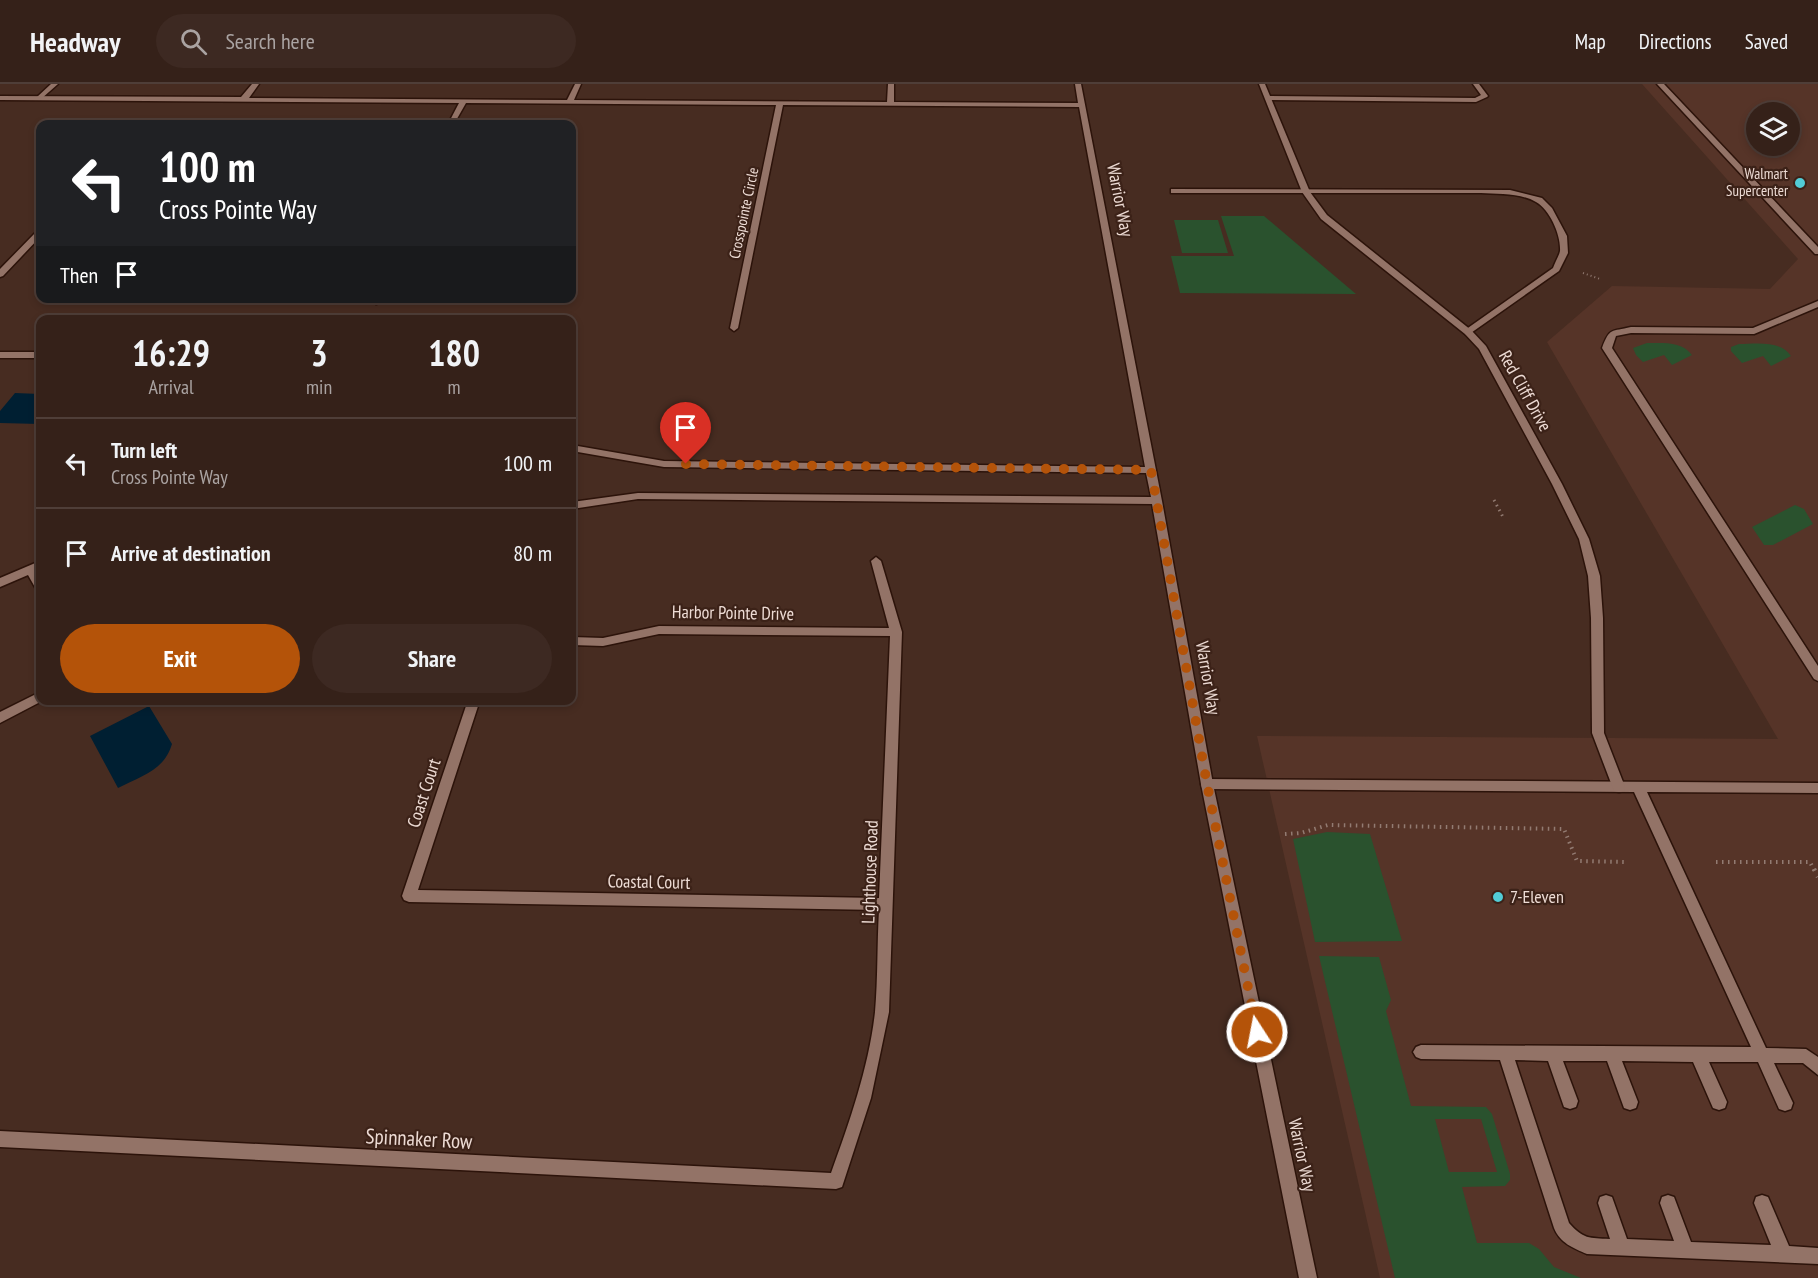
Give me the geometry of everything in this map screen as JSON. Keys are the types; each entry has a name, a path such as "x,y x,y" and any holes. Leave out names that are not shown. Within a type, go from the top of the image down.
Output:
{"street":[{"path":"39,98 55,84"},
{"path":"243,100 256,84"},
{"path":"570,102 578,84"},
{"path":"890,104 891,84"},
{"name":"Warrior Way","path":"1078,84 1157,501 1207,784 1308,1278"},
{"name":"Red Cliff Drive","path":"1262,84 1306,192 1324,217 1468,332 1483,348 1557,484 1584,538 1594,576 1597,618 1598,733 1618,787"},
{"path":"1268,98 1476,100 1485,96 1476,84"},
{"path":"1660,84 1818,252"},
{"path":"0,98 1082,105"},
{"path":"453,120 464,101"},
{"name":"Crosspointe Circle","path":"734,328 780,103"},
{"path":"1174,191 1510,192 1539,200 1549,210 1563,236 1564,253 1556,270 1468,332"},
{"path":"0,274 36,237"},
{"path":"1818,304 1754,331 1621,331 1612,334 1607,348 1818,676"},
{"path":"0,355 36,355"},
{"path":"576,448 607,452 636,462 664,464 1151,470"},
{"path":"576,505 638,496 1157,501"},
{"name":"Lighthouse Road","path":"836,1181 847,1151 877,1044 882,1012 896,632 876,561"},
{"path":"0,583 35,568"},
{"name":"Harbor Pointe Drive","path":"576,641 603,642 659,630 896,632"},
{"path":"0,718 36,699"},
{"name":"Coast Court","path":"409,896 472,705"},
{"path":"1207,784 1818,788"},
{"path":"1638,787 1785,1103"},
{"name":"Coastal Court","path":"409,896 887,904"},
{"path":"1421,1052 1806,1056 1818,1067"},
{"path":"1505,1053 1562,1228 1573,1240 1587,1246 1818,1256"},
{"path":"1553,1053 1570,1101"},
{"path":"1611,1053 1630,1102"},
{"path":"1698,1055 1719,1102"},
{"name":"Spinnaker Row","path":"0,1139 836,1181"},
{"path":"1606,1203 1622,1248"},
{"path":"1668,1203 1686,1251"},
{"path":"1762,1203 1784,1255"}],"path":[{"path":"1494,500 1503,517"},
{"path":"1285,834 1302,833 1328,825 1564,829 1577,861 1628,862"},
{"path":"1716,862 1810,862 1818,877"}],"shaded area":[{"path":"1642,84 1818,84 1818,1278 1380,1278 1257,736 1778,739 1547,342 1612,286 1770,289 1798,259"}],"green space":[{"path":"1221,216 1264,216 1356,294 1180,293 1171,256 1234,256"},
{"path":"1174,220 1218,220 1228,253 1182,253"},
{"path":"1647,343 1678,345 1692,355 1672,365 1664,355 1643,362 1633,348"},
{"path":"1739,344 1775,345 1787,351 1791,356 1771,366 1763,356 1742,363 1731,351 1731,347"},
{"path":"1795,505 1804,509 1813,524 1773,545 1764,545 1752,527"},
{"path":"1327,832 1370,834 1402,941 1315,942 1293,839"},
{"path":"1319,956 1379,957 1391,1000 1386,1011 1411,1106 1486,1107 1492,1114 1510,1180 1505,1186 1462,1187 1477,1243 1529,1243 1539,1249 1554,1267 1581,1278 1395,1278","holes":["1435,1119 1481,1119 1497,1172 1449,1172"]}],"water":[{"path":"15,393 36,394 36,424 0,423 0,411"},
{"path":"149,706 172,744 163,761 151,772 118,788 90,736"}],"place":[{"name":"Walmart Supercenter","path":"1800,183"},
{"name":"7-Eleven","path":"1498,897"}],"route":[{"path":"686,464 1151,470 1207,784 1257,1032"}]}
